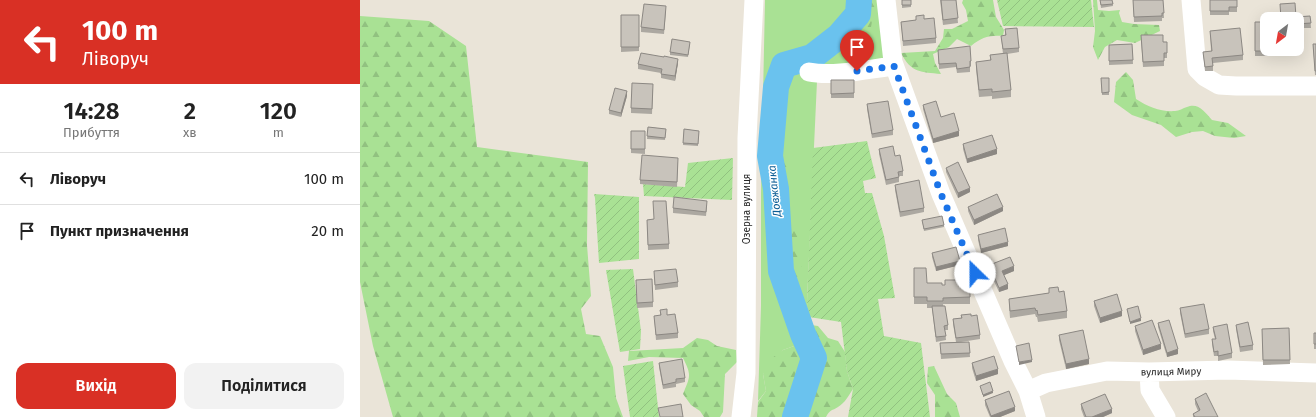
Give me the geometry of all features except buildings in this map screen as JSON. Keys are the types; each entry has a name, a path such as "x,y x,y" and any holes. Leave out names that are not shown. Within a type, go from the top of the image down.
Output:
{"street":[{"name":"Озерна вулиця","path":"741,417 746,373 747,138 754,0"},
{"path":"886,0 894,66 941,194 1013,362 1028,390 1036,417"},
{"path":"1191,0 1197,69 1205,76 1219,85 1225,86 1316,86"},
{"path":"809,72 818,74 849,72 894,66"},
{"name":"вулиця Миру","path":"1028,390 1046,383 1107,371 1148,372 1228,370 1316,373"},
{"path":"1148,372 1150,390 1166,417"}],"green space":[{"path":"765,0 886,0 893,62 817,81 807,300 811,325 794,346 783,350 763,374 766,391 758,401 761,306 761,193"},
{"path":"857,0 874,0 875,5 869,38 862,50 853,49 848,38 853,10"},
{"path":"963,0 993,0 996,17 1004,30 1003,36 986,37 971,46 957,39 949,47 933,54 935,63 941,74 922,72 913,68 905,60 901,53 935,51 943,38 944,29 952,29 968,21 966,10 962,3"},
{"path":"997,0 1091,0 1094,27 1003,26"},
{"path":"1093,0 1097,0 1098,10 1120,10 1119,13 1122,22 1159,25 1160,31 1135,43 1117,40 1105,47 1098,60 1093,47 1095,31"},
{"path":"360,16 429,21 466,46 477,147 588,162 587,245 591,296 581,309 586,334 600,336 613,367 616,398 623,417 393,417 373,346 360,282"},
{"path":"1126,72 1133,80 1136,99 1145,104 1160,110 1170,111 1178,111 1186,107 1195,106 1204,111 1212,120 1228,123 1246,136 1234,138 1215,136 1203,131 1192,132 1176,137 1161,125 1132,115 1114,102 1116,82"},
{"path":"867,141 876,178 863,181 865,193 872,193 884,236 895,298 878,299 884,336 921,343 930,417 848,417 853,389 847,371 841,322 809,317 807,301 813,148"},
{"path":"733,158 732,200 644,196 643,184 685,187 688,163"},
{"path":"780,158 788,165 789,178 784,193 803,257 800,294 803,303 803,319 782,275 766,202 769,181"},
{"path":"594,194 639,197 639,259 599,263"},
{"path":"633,269 641,331 640,349 620,352 606,270"},
{"path":"811,325 818,326 828,338 838,341 845,352 847,371 853,389 847,399 838,407 830,411 826,417 757,417 758,402 766,391 763,374 768,361 783,350 794,346"},
{"path":"697,338 708,340 717,346 736,350 737,362 725,374 723,412 720,417 704,417 700,411 691,405 683,394 689,373 683,358 649,357 628,361 629,351 683,348"},
{"path":"653,361 659,417 630,417 623,366"},
{"path":"934,366 947,394 956,403 960,417 935,417 935,395 927,383 928,367"}],"waterway":[{"name":"Довжанка","path":"795,417 814,358 803,334 781,271 776,189 770,156 776,87 784,65 812,57 839,36 858,14 859,0"}],"route":[{"path":"857,71 894,66 941,194 975,273"}]}
